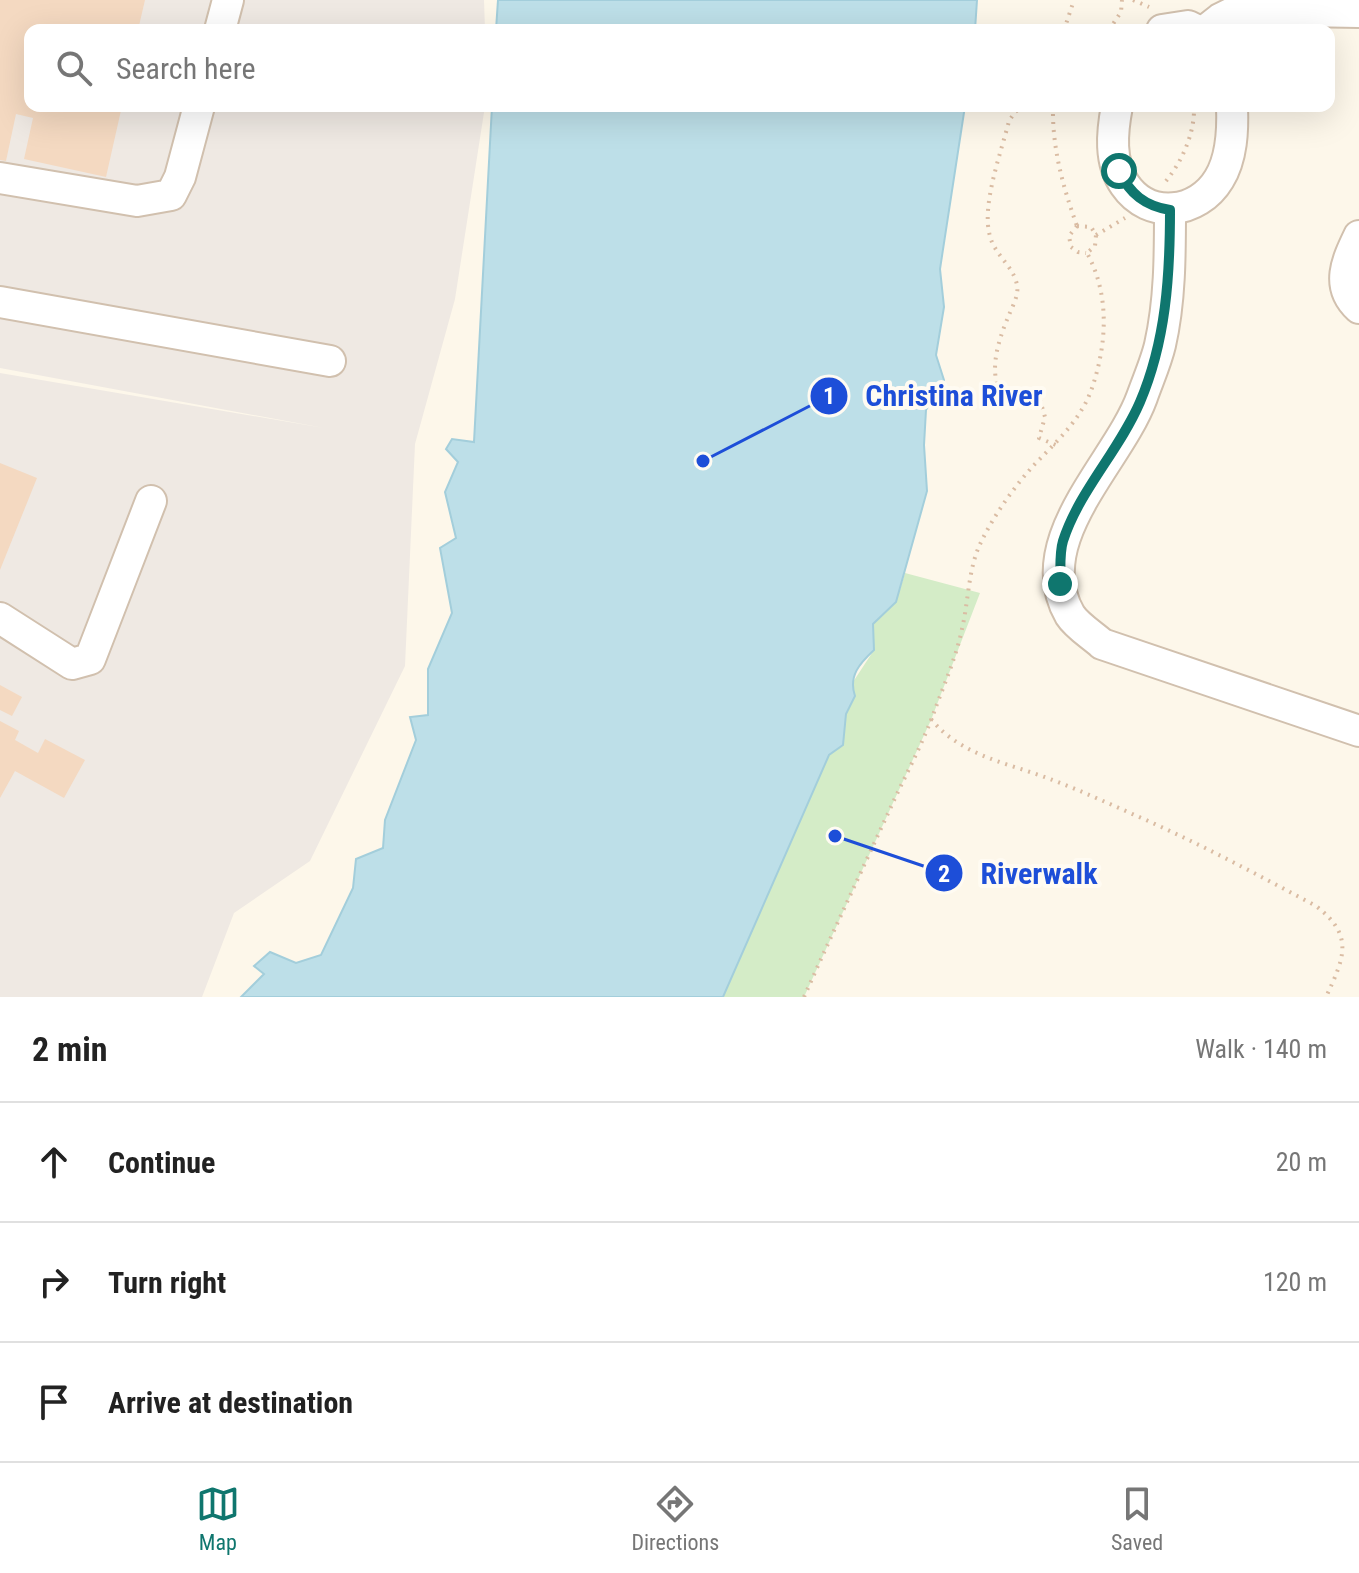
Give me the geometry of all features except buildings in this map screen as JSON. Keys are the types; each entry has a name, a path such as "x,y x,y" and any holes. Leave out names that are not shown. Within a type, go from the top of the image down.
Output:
{"lane":[{"path":"222,24 228,0"},
{"path":"1214,24 1238,10 1359,12"},
{"path":"0,178 137,201 171,195 180,177 197,112"},
{"path":"1116,112 1114,156 1125,185 1147,204 1170,210 1197,200 1211,191 1219,179 1230,148 1232,112"},
{"path":"1170,210 1170,270 1160,345 1140,402 1121,439 1079,505 1062,543 1060,584 1071,616 1102,644 1359,731"},
{"path":"1359,236 1344,269 1350,300 1359,308"},
{"path":"0,302 330,361"},
{"path":"0,618 72,664 90,659 151,501"}],"path":[{"path":"1066,24 1074,0"},
{"path":"1113,24 1121,12 1122,0"},
{"path":"1015,112 1009,121 986,219 990,241 1017,283 1017,296 1003,329 993,370 999,394 1007,402 1040,400 1045,417 1039,438 1056,445"},
{"path":"1053,112 1052,132 1063,189 1077,226"},
{"path":"1077,226 1091,227 1096,235 1095,246 1087,253 1071,247 1069,236 1077,226"},
{"path":"804,997 931,719 963,628 966,594 981,541 1008,497 1056,445 1081,412 1091,391 1100,361 1104,330 1101,291 1087,253"},
{"path":"931,719 943,734 957,744 1006,765 1049,778 1149,821 1316,906 1338,930 1344,948 1339,970 1326,997"}],"shaded area":[{"path":"0,0 484,0 485,24 24,24 24,112 484,112 455,299 415,444 405,666 310,861 234,913 202,997 0,997 0,373 324,428 0,368"}],"green space":[{"path":"905,573 980,593 931,720 804,997 723,997 829,754 843,745 846,714 855,696 851,685 874,650 873,624 896,602"}],"water":[{"path":"498,0 977,0 975,24 496,24"},
{"path":"492,112 964,112 940,269 944,307 936,355 944,380 926,410 924,445 927,491 896,602 873,624 874,650 854,676 855,696 846,714 843,745 829,755 723,997 241,997 264,974 254,966 270,952 296,963 321,955 353,888 356,859 383,848 385,820 416,740 410,717 428,715 428,669 452,613 440,548 456,538 445,492 458,462 446,449 452,439 474,442"}],"place":[{"name":"Christina River","path":"703,461"},
{"name":"Riverwalk","path":"835,836"}],"route":[{"path":"1060,584 1062,543 1079,505 1121,439 1140,402 1160,345 1170,270 1170,210 1147,204 1135,196 1125,185 1119,171"}]}
